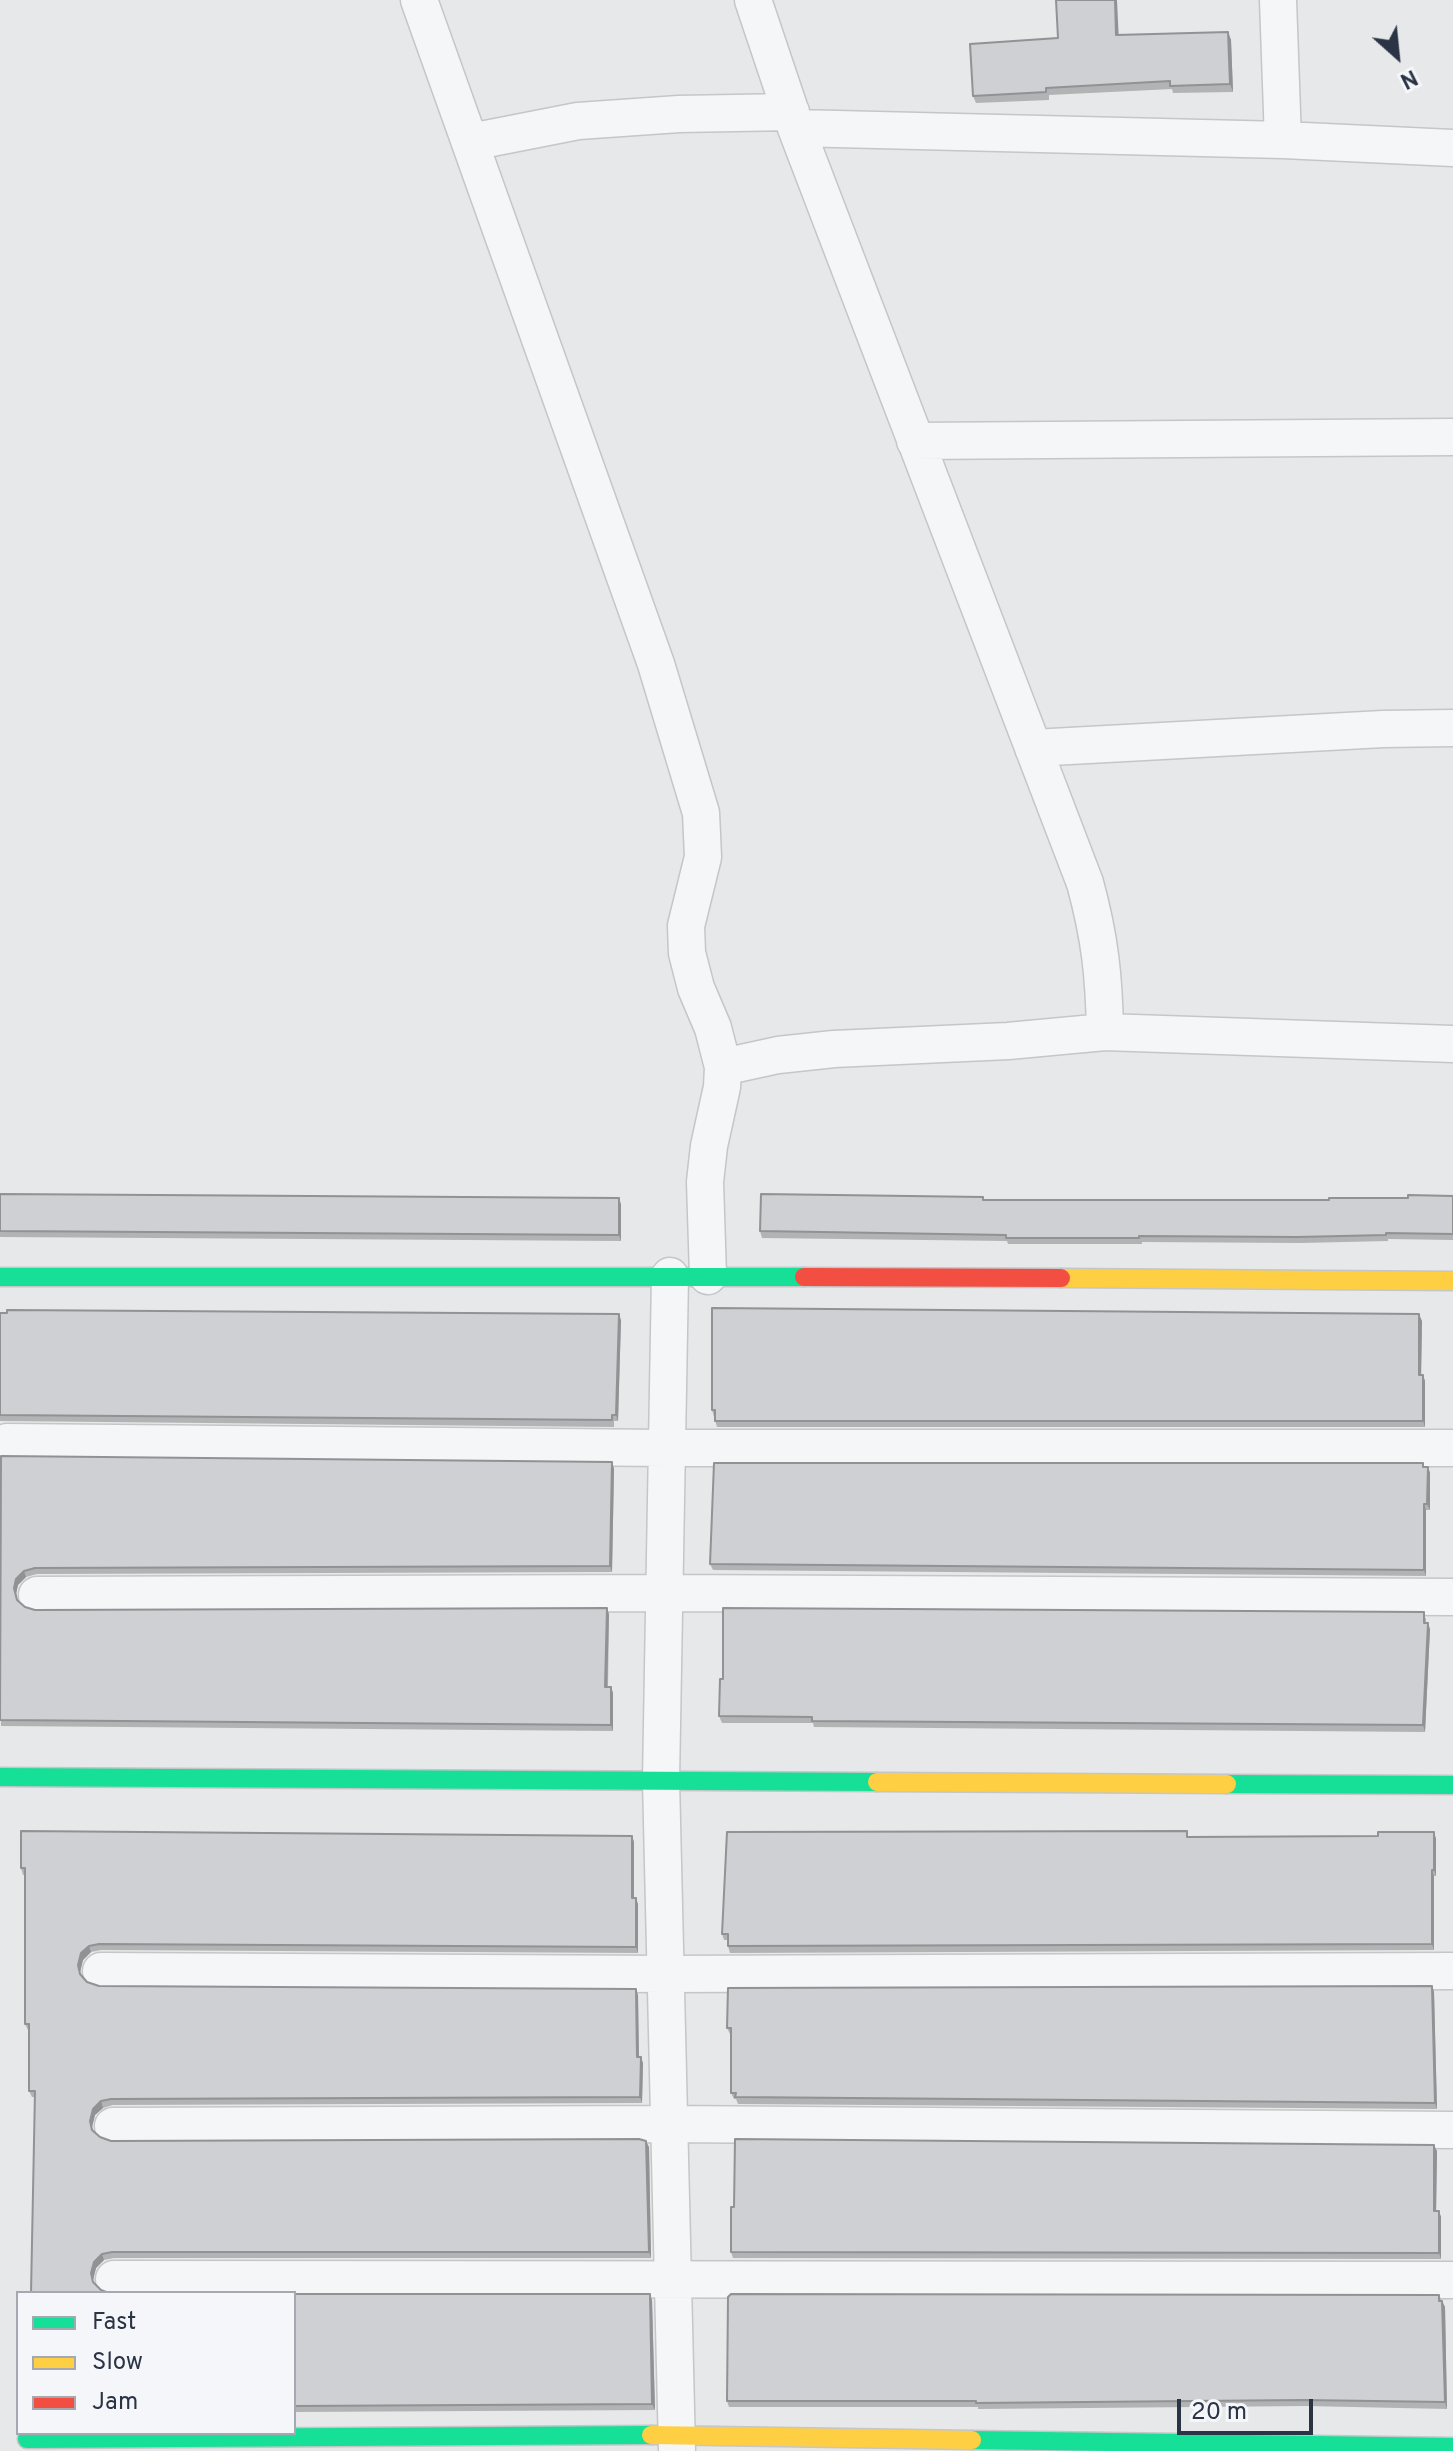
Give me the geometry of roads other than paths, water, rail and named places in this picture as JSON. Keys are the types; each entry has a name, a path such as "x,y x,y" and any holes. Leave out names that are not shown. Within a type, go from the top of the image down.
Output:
{"street":[{"path":"419,0 656,664 701,813 703,857 686,926 687,953 723,1067 705,1182 708,1276"},
{"path":"753,0 794,120 1085,883 1098,932 1104,978 1105,1032"},
{"path":"1278,0 1283,140"},
{"path":"471,142 578,121 679,114 1453,148"},
{"path":"915,441 1453,437"},
{"path":"1033,748 1453,728"},
{"path":"723,1067 778,1055 834,1049 1008,1041 1105,1032 1453,1044"},
{"path":"670,1276 661,1780 677,2443"},
{"path":"0,1277 708,1276 1453,1281"},
{"path":"7,1442 666,1448 1453,1448"},
{"path":"37,1595 664,1593 1453,1597"},
{"path":"0,1777 1453,1785"},
{"path":"101,1971 666,1974 1453,1971"},
{"path":"113,2126 669,2124 1453,2130"},
{"path":"114,2279 1453,2280"},
{"path":"27,2439 1453,2447"}]}
